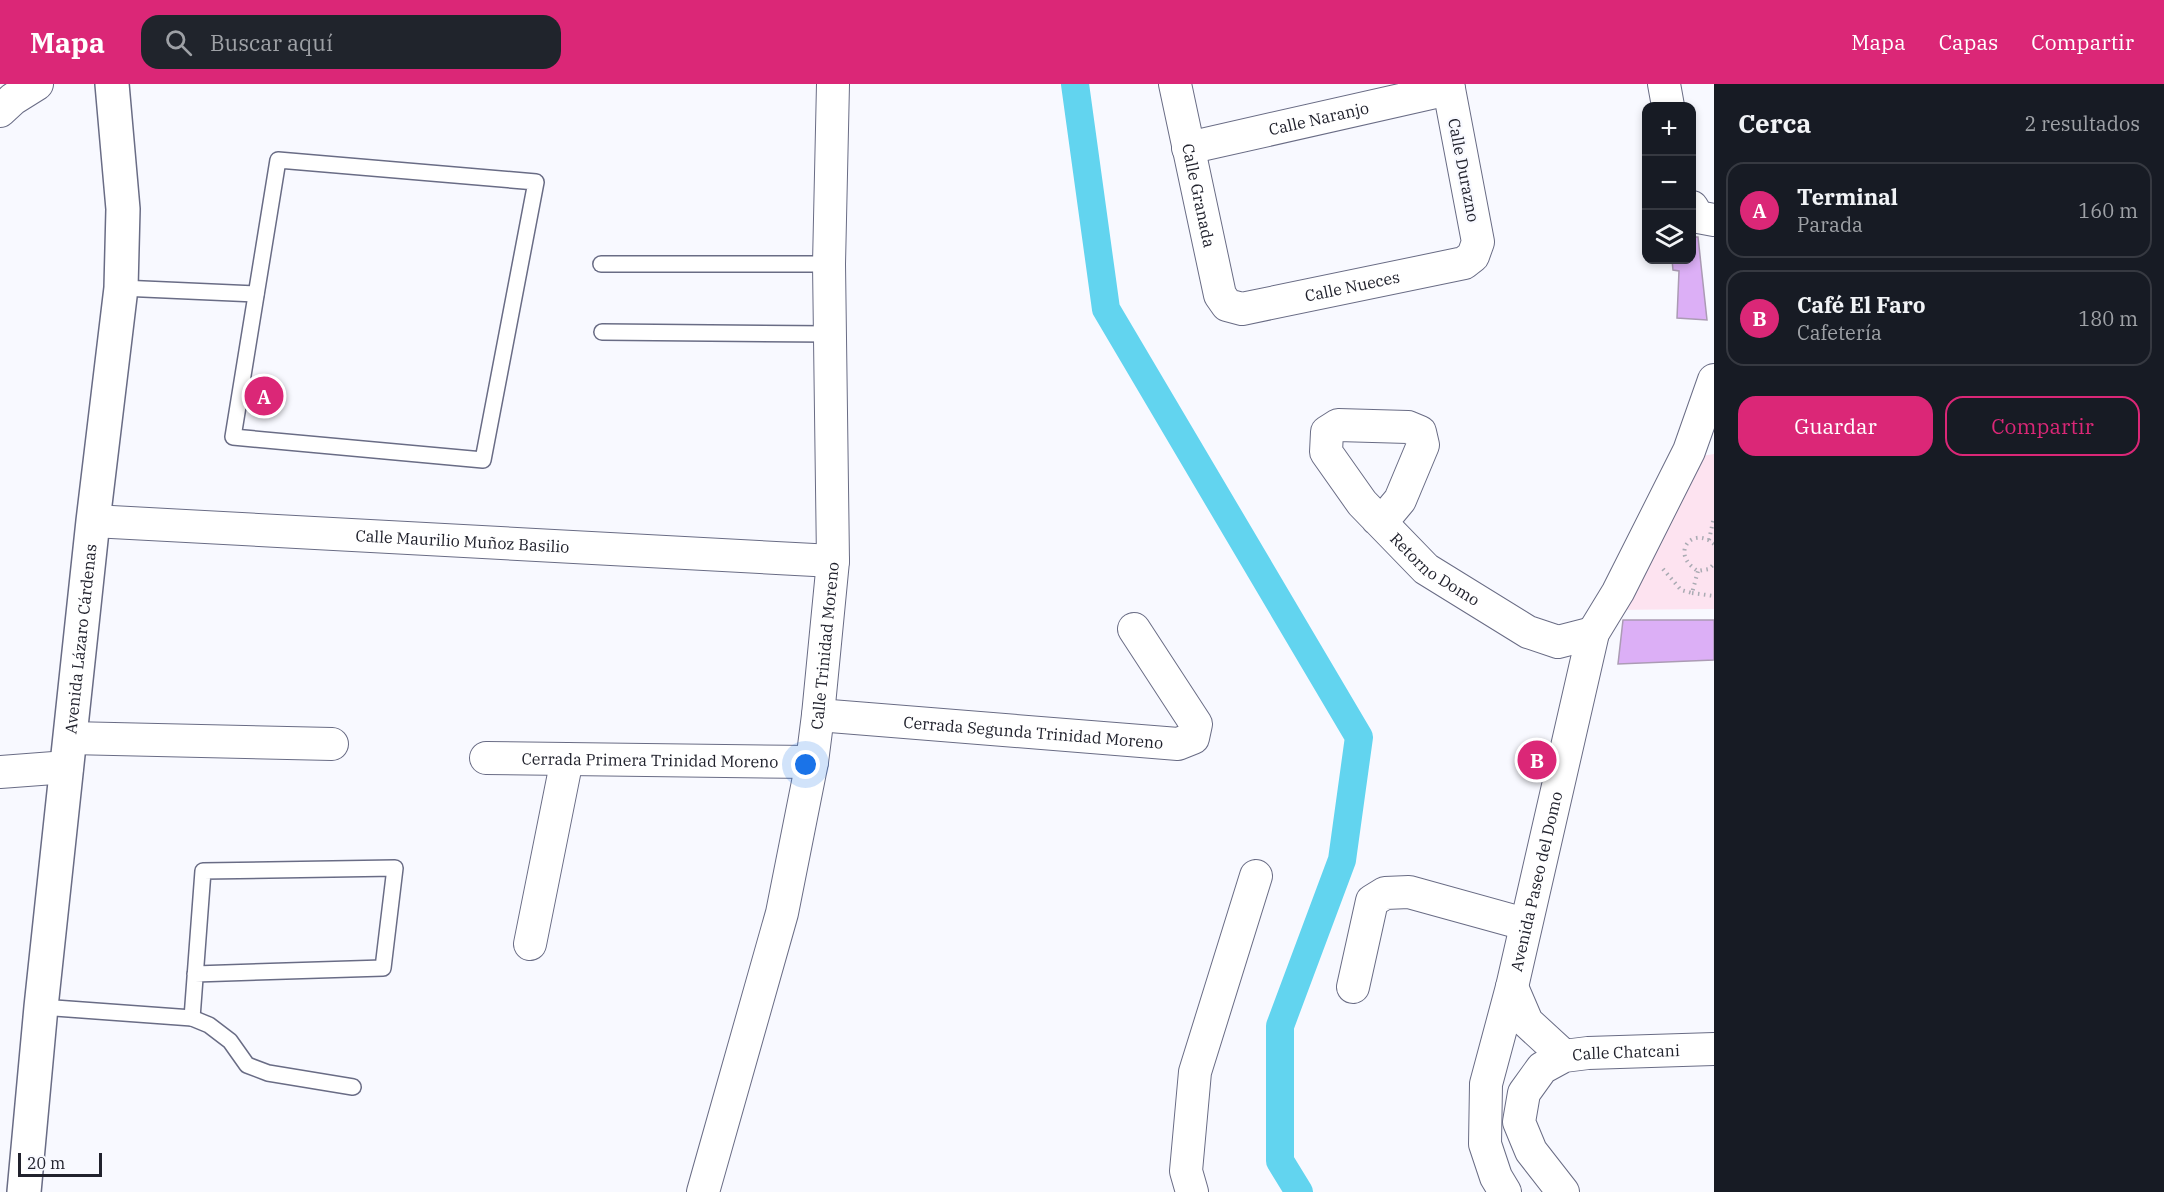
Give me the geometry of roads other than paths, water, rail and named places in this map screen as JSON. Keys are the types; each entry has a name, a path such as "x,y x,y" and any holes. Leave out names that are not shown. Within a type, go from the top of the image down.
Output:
{"main road":[{"name":"Avenida Lázaro Cárdenas","path":"24,1192 41,1007 93,521 121,288 123,209 112,84"}],"street":[{"path":"0,111 13,99 37,84"},
{"name":"Calle Trinidad Moreno","path":"704,1192 782,913 812,762 818,715 833,561 829,264 833,84"},
{"name":"Calle Granada","path":"1175,84 1220,295 1227,305"},
{"path":"1664,84 1667,102"},
{"name":"Calle Naranjo","path":"1188,148 1448,87"},
{"name":"Calle Durazno","path":"1448,87 1478,242 1473,256"},
{"path":"1694,210 1698,217 1714,220"},
{"name":"Calle Nueces","path":"1227,305 1242,309 1464,263 1473,256"},
{"name":"Avenida Paseo del Domo","path":"1505,1192 1496,1178 1485,1144 1486,1084 1512,987 1593,633 1618,592 1689,451 1714,380"},
{"name":"Retorno Domo","path":"1377,519 1390,512 1401,500 1423,444 1420,432 1408,427 1338,425 1327,432 1326,452 1362,503 1377,519 1426,568 1528,632 1558,642 1593,633"},
{"name":"Calle Maurilio Muñoz Basilio","path":"93,521 833,561"},
{"name":"Cerrada Segunda Trinidad Moreno","path":"818,715 1178,744 1193,738 1196,724 1134,629"},
{"path":"0,772 69,753 332,744"},
{"name":"Cerrada Primera Trinidad Moreno","path":"486,758 812,762"},
{"path":"530,944 567,759"},
{"path":"1189,1182 1194,1072 1256,876"},
{"path":"1353,987 1372,901 1385,892 1409,892 1525,924"},
{"path":"1512,987 1527,1022 1553,1062 1524,1093 1519,1122 1531,1150 1563,1192"},
{"name":"Calle Chatcani","path":"1553,1062 1588,1053 1714,1048"}],"lane":[{"path":"278,160 536,182 483,460 232,437 256,294 278,160"},
{"path":"601,264 829,264"},
{"path":"121,288 256,294"},
{"path":"602,332 830,334"},
{"path":"192,1018 195,974 203,871 395,868 383,968 195,974"},
{"path":"41,1007 192,1018 209,1025 230,1041 247,1065 268,1073 353,1087"}],"waterway":[{"path":"1075,84 1106,309 1359,737 1342,860 1280,1026 1280,1161 1299,1192"}],"place":[{"name":"Terminal","path":"264,396"},
{"name":"Café El Faro","path":"1537,760"}]}
